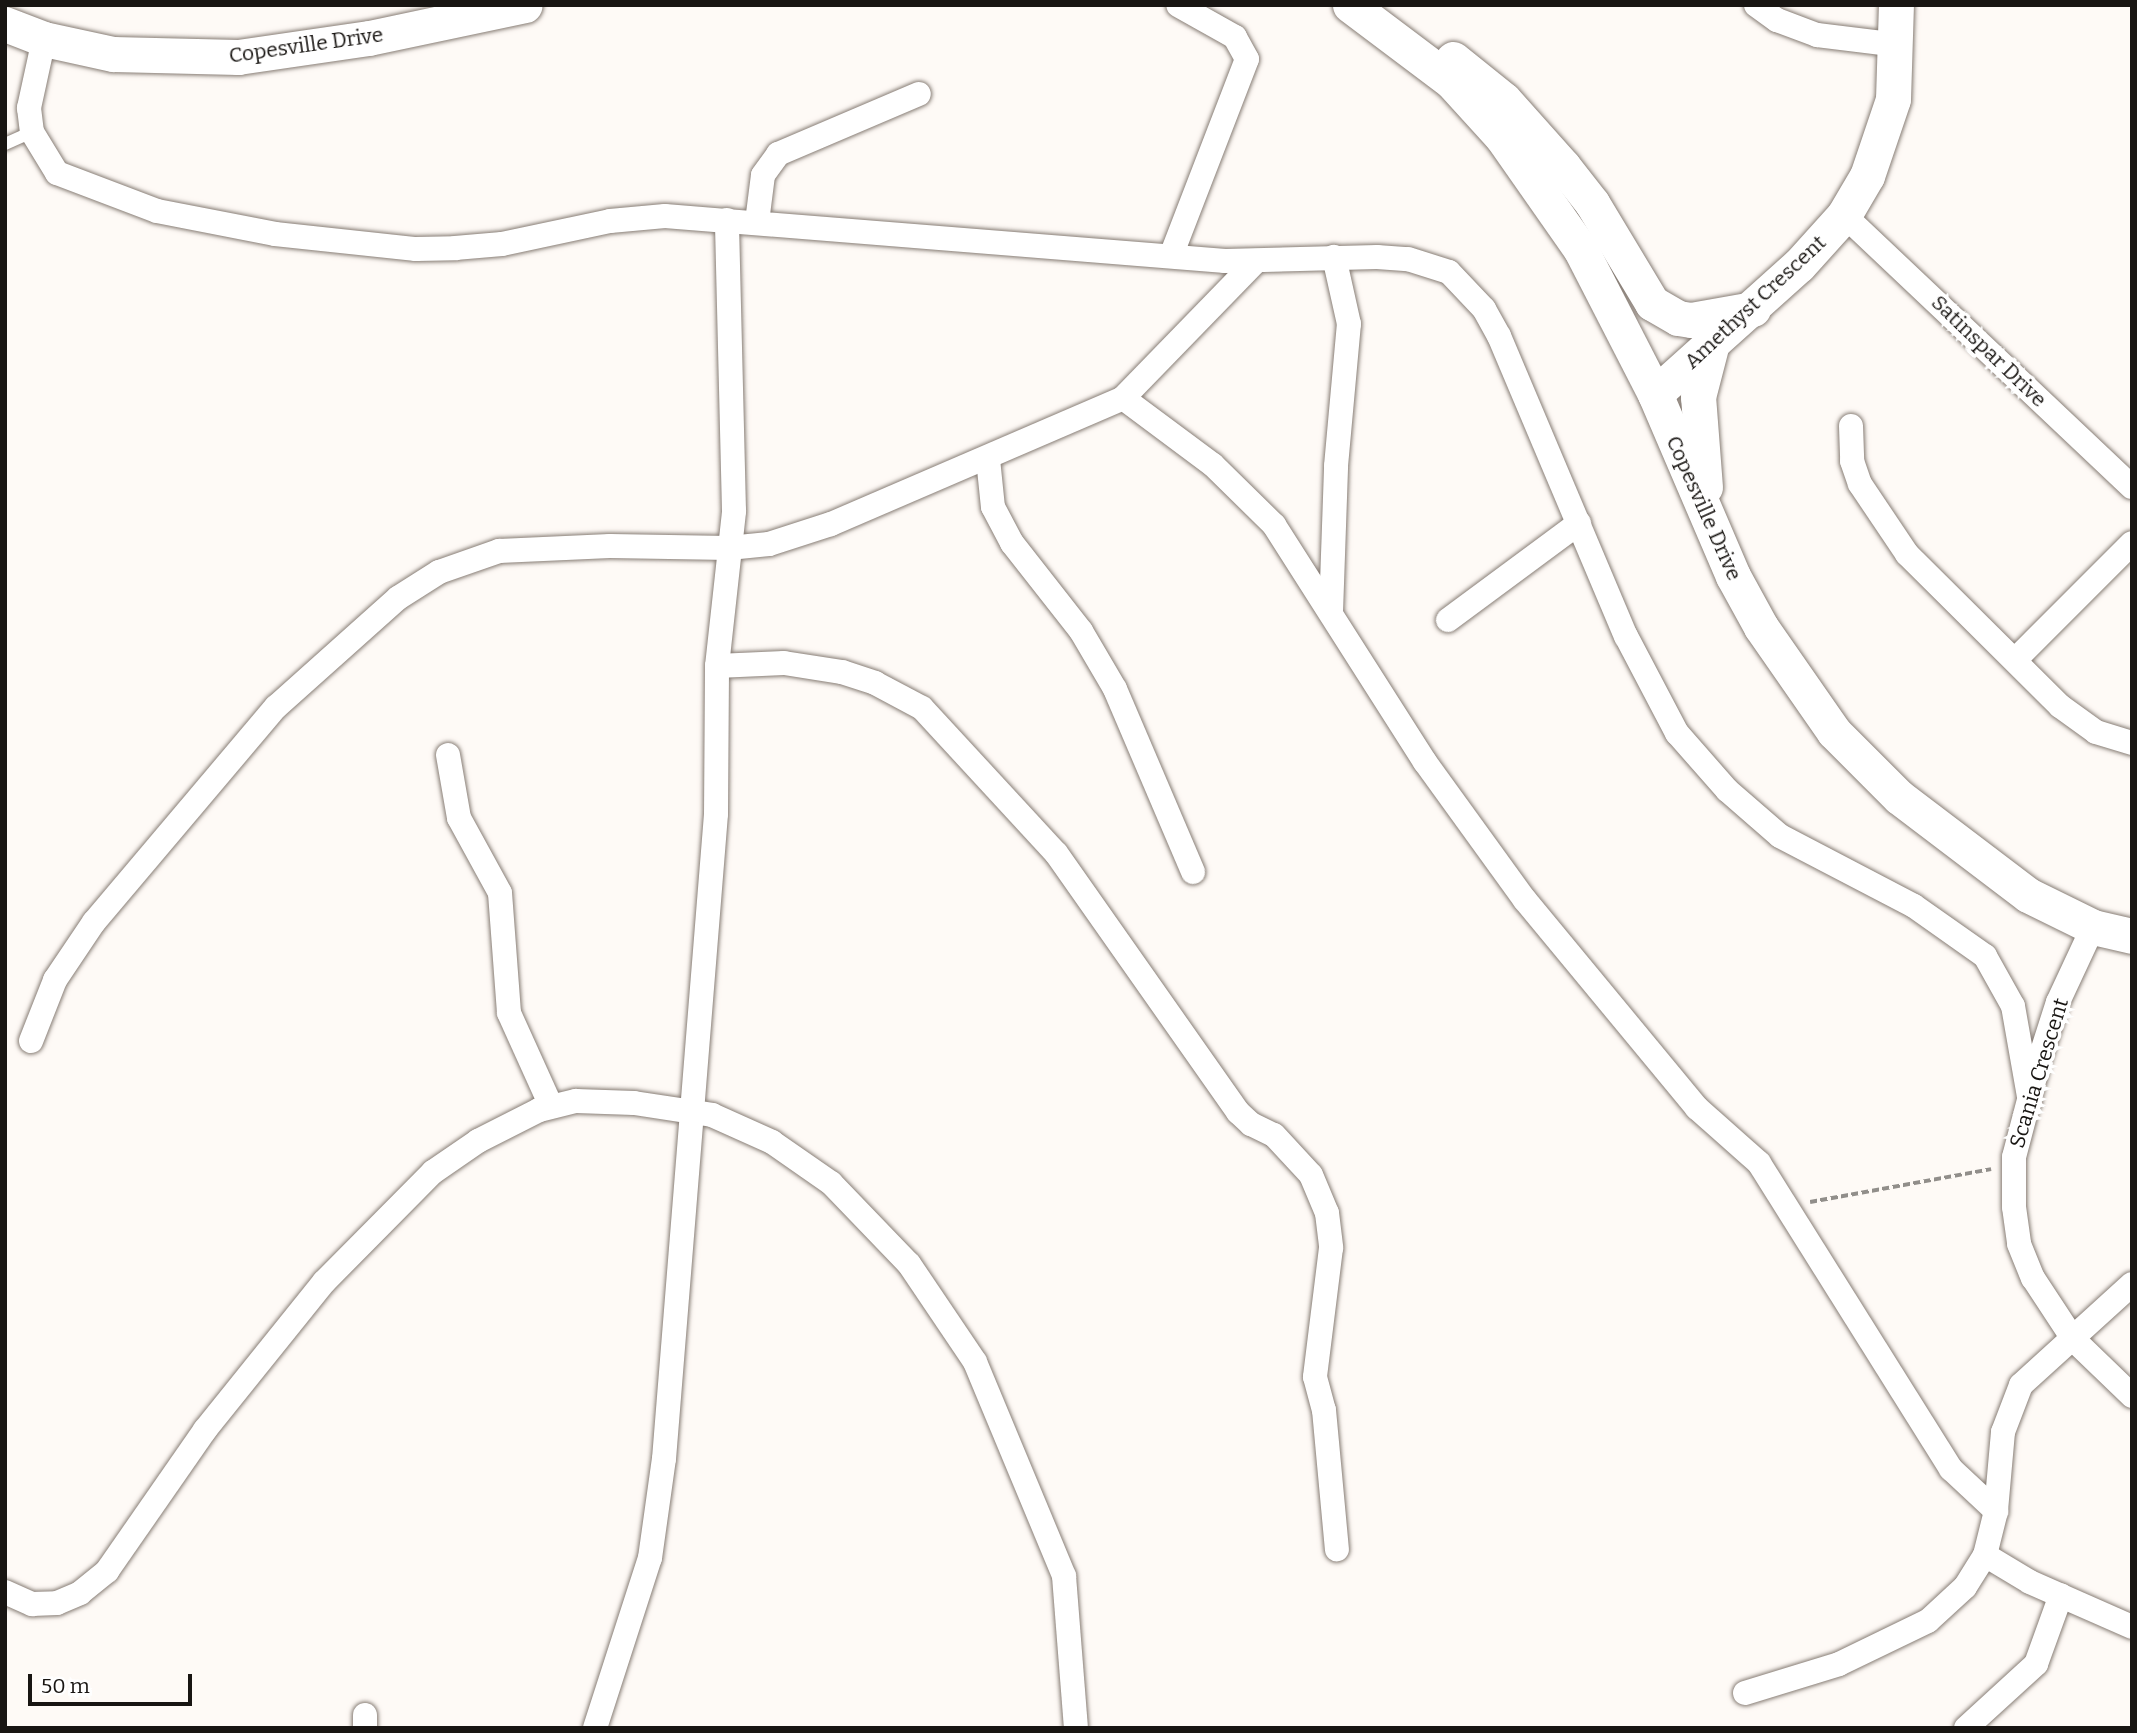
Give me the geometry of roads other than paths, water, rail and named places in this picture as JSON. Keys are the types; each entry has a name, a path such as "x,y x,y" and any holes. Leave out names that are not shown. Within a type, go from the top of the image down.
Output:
{"street":[{"path":"369,37 443,5"},
{"name":"Copesville Drive","path":"5,24 44,39 113,54 205,58 283,52 525,5"},
{"path":"1171,256 1247,59 1235,37 1178,5"},
{"name":"Copesville Drive","path":"1350,5 1399,38 1451,81 1536,183 1581,250 1655,394 1710,526 1762,628 1834,732 1899,797 2028,895 2093,927 2132,936"},
{"path":"1756,5 1777,20 1817,34 1898,45"},
{"name":"Amethyst Crescent","path":"1655,394 1753,309 1844,215 1883,139 1894,99 1898,45 1896,5"},
{"path":"1399,38 1423,42 1444,53 1504,100 1535,132 1592,203 1651,303 1678,318 1691,320 1753,309"},
{"path":"44,39 29,108 32,132 57,173 157,211 275,234 429,249 502,244 634,217 757,222 1171,256 1256,261 1334,257 1408,259 1437,266 1462,283 1499,336 1650,688 1677,733 1719,782 1780,835 1914,906 1985,956 2013,1006 2030,1102"},
{"path":"757,222 762,175 778,154 919,94"},
{"name":"Satinspar Drive","path":"1844,215 2132,487"},
{"path":"595,1728 650,1558 658,1510 689,1110 716,814 717,666 734,510 727,220"},
{"path":"1331,612 1336,466 1349,324 1334,257"},
{"path":"31,1041 55,980 128,879 276,707 398,598 456,563 499,551 610,546 729,548 799,536 988,459 1123,398 1256,261"},
{"path":"1710,526 1697,427 1702,374 1712,344"},
{"path":"1123,398 1177,435 1244,493 1274,525 1425,762 1525,900 1697,1108 1737,1140 1783,1198 1951,1469 1996,1511"},
{"path":"1851,426 1852,461 1886,528 1951,603 2015,660 2060,706 2096,732 2132,743"},
{"path":"988,459 993,507 1013,543 1081,631 1115,689 1193,872"},
{"path":"1448,620 1580,523"},
{"path":"2015,660 2132,543"},
{"path":"717,666 784,663 842,672 875,683 922,709 1056,853 1238,1112 1251,1124 1274,1135 1311,1175 1327,1213 1331,1248 1315,1377 1324,1410 1337,1549"},
{"path":"449,755 460,818 500,893 509,1013 551,1106"},
{"name":"Scania Crescent","path":"2093,927 2058,1002 2014,1164 2019,1244 2033,1278 2073,1339 2132,1396"},
{"path":"5,1592 47,1605 68,1599 98,1578 205,1430 355,1247 433,1172 478,1141 551,1106 597,1100 689,1110 712,1115 772,1142 831,1183 909,1264 975,1362 1064,1576 1076,1728"},
{"path":"1745,1693 1839,1664 1928,1621 1965,1587 1985,1555 1996,1511 2003,1432 2011,1402 2021,1385 2132,1284"},
{"path":"1985,1555 2061,1595 2132,1627"},
{"path":"1966,1728 2036,1664 2061,1595"}],"lane":[{"path":"5,144 32,132"}]}
